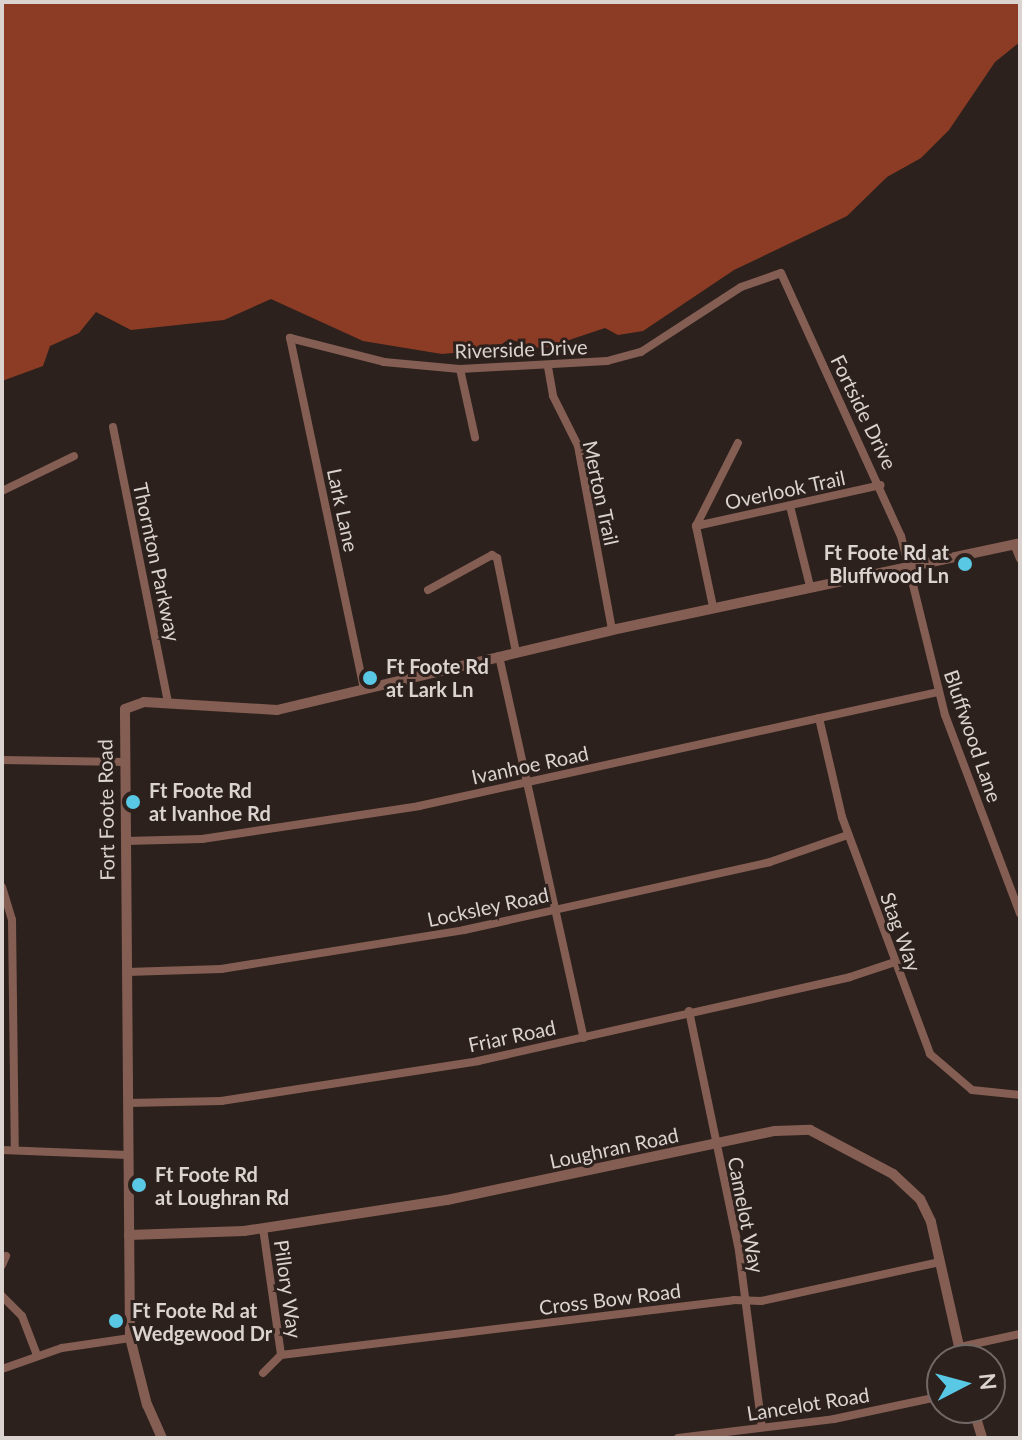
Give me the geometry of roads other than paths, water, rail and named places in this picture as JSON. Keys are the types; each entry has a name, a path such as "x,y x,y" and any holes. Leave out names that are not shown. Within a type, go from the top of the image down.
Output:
{"street":[{"name":"Riverside Drive","path":"290,338 384,362 460,369 548,367 607,361 641,352 741,287 781,273"},
{"name":"Fortside Drive","path":"781,273 881,485 910,566"},
{"name":"Lark Lane","path":"290,338 364,689"},
{"name":"Merton Trail","path":"548,367 557,404 578,446 612,630"},
{"path":"460,369 475,437"},
{"name":"Thornton Parkway","path":"113,427 168,703"},
{"path":"713,607 696,526 738,443"},
{"path":"2,491 74,456"},
{"name":"Overlook Trail","path":"696,526 881,485"},
{"path":"790,506 810,586"},
{"path":"1017,544 1020,559"},
{"name":"Fort Foote Road","path":"162,1438 147,1405 130,1338 125,709 136,703 168,703 262,712 713,607 1017,544"},
{"path":"428,590 492,555 497,558 516,652"},
{"name":"Bluffwood Lane","path":"910,566 938,692 1020,913"},
{"path":"499,656 584,1038"},
{"name":"Ivanhoe Road","path":"126,841 232,835 419,806 938,692"},
{"name":"Stag Way","path":"819,718 848,835 924,1041 938,1065 972,1090 1020,1095"},
{"path":"2,760 124,762"},
{"name":"Locksley Road","path":"127,972 221,969 440,934 770,862 848,835"},
{"path":"2,887 12,920 15,1150"},
{"name":"Friar Road","path":"128,1103 273,1093 478,1061 850,977 895,962"},
{"path":"2,981 13,981"},
{"name":"Camelot Way","path":"689,1011 745,1301 762,1427"},
{"name":"Loughran Road","path":"129,1235 263,1228 500,1191 788,1128 831,1138 913,1190 927,1210 959,1344"},
{"path":"2,1150 128,1155"},
{"name":"Pillory Way","path":"263,1228 281,1355"},
{"name":"Cross Bow Road","path":"281,1355 745,1301 940,1262"},
{"path":"2,1296 22,1316 37,1355"},
{"path":"974,1344 1020,1334"},
{"path":"2,1369 37,1355 130,1338"},
{"path":"263,1373 281,1355"},
{"name":"Lancelot Road","path":"678,1438 834,1419 926,1399"}],"place":[{"name":"Ft Foote Rd at Bluffwood Ln","path":"965,564"},
{"name":"Ft Foote Rd at Lark Ln","path":"370,678"},
{"name":"Ft Foote Rd at Ivanhoe Rd","path":"133,802"},
{"name":"Ft Foote Rd at Loughran Rd","path":"139,1185"},
{"name":"Ft Foote Rd at Wedgewood Dr","path":"116,1321"}]}
